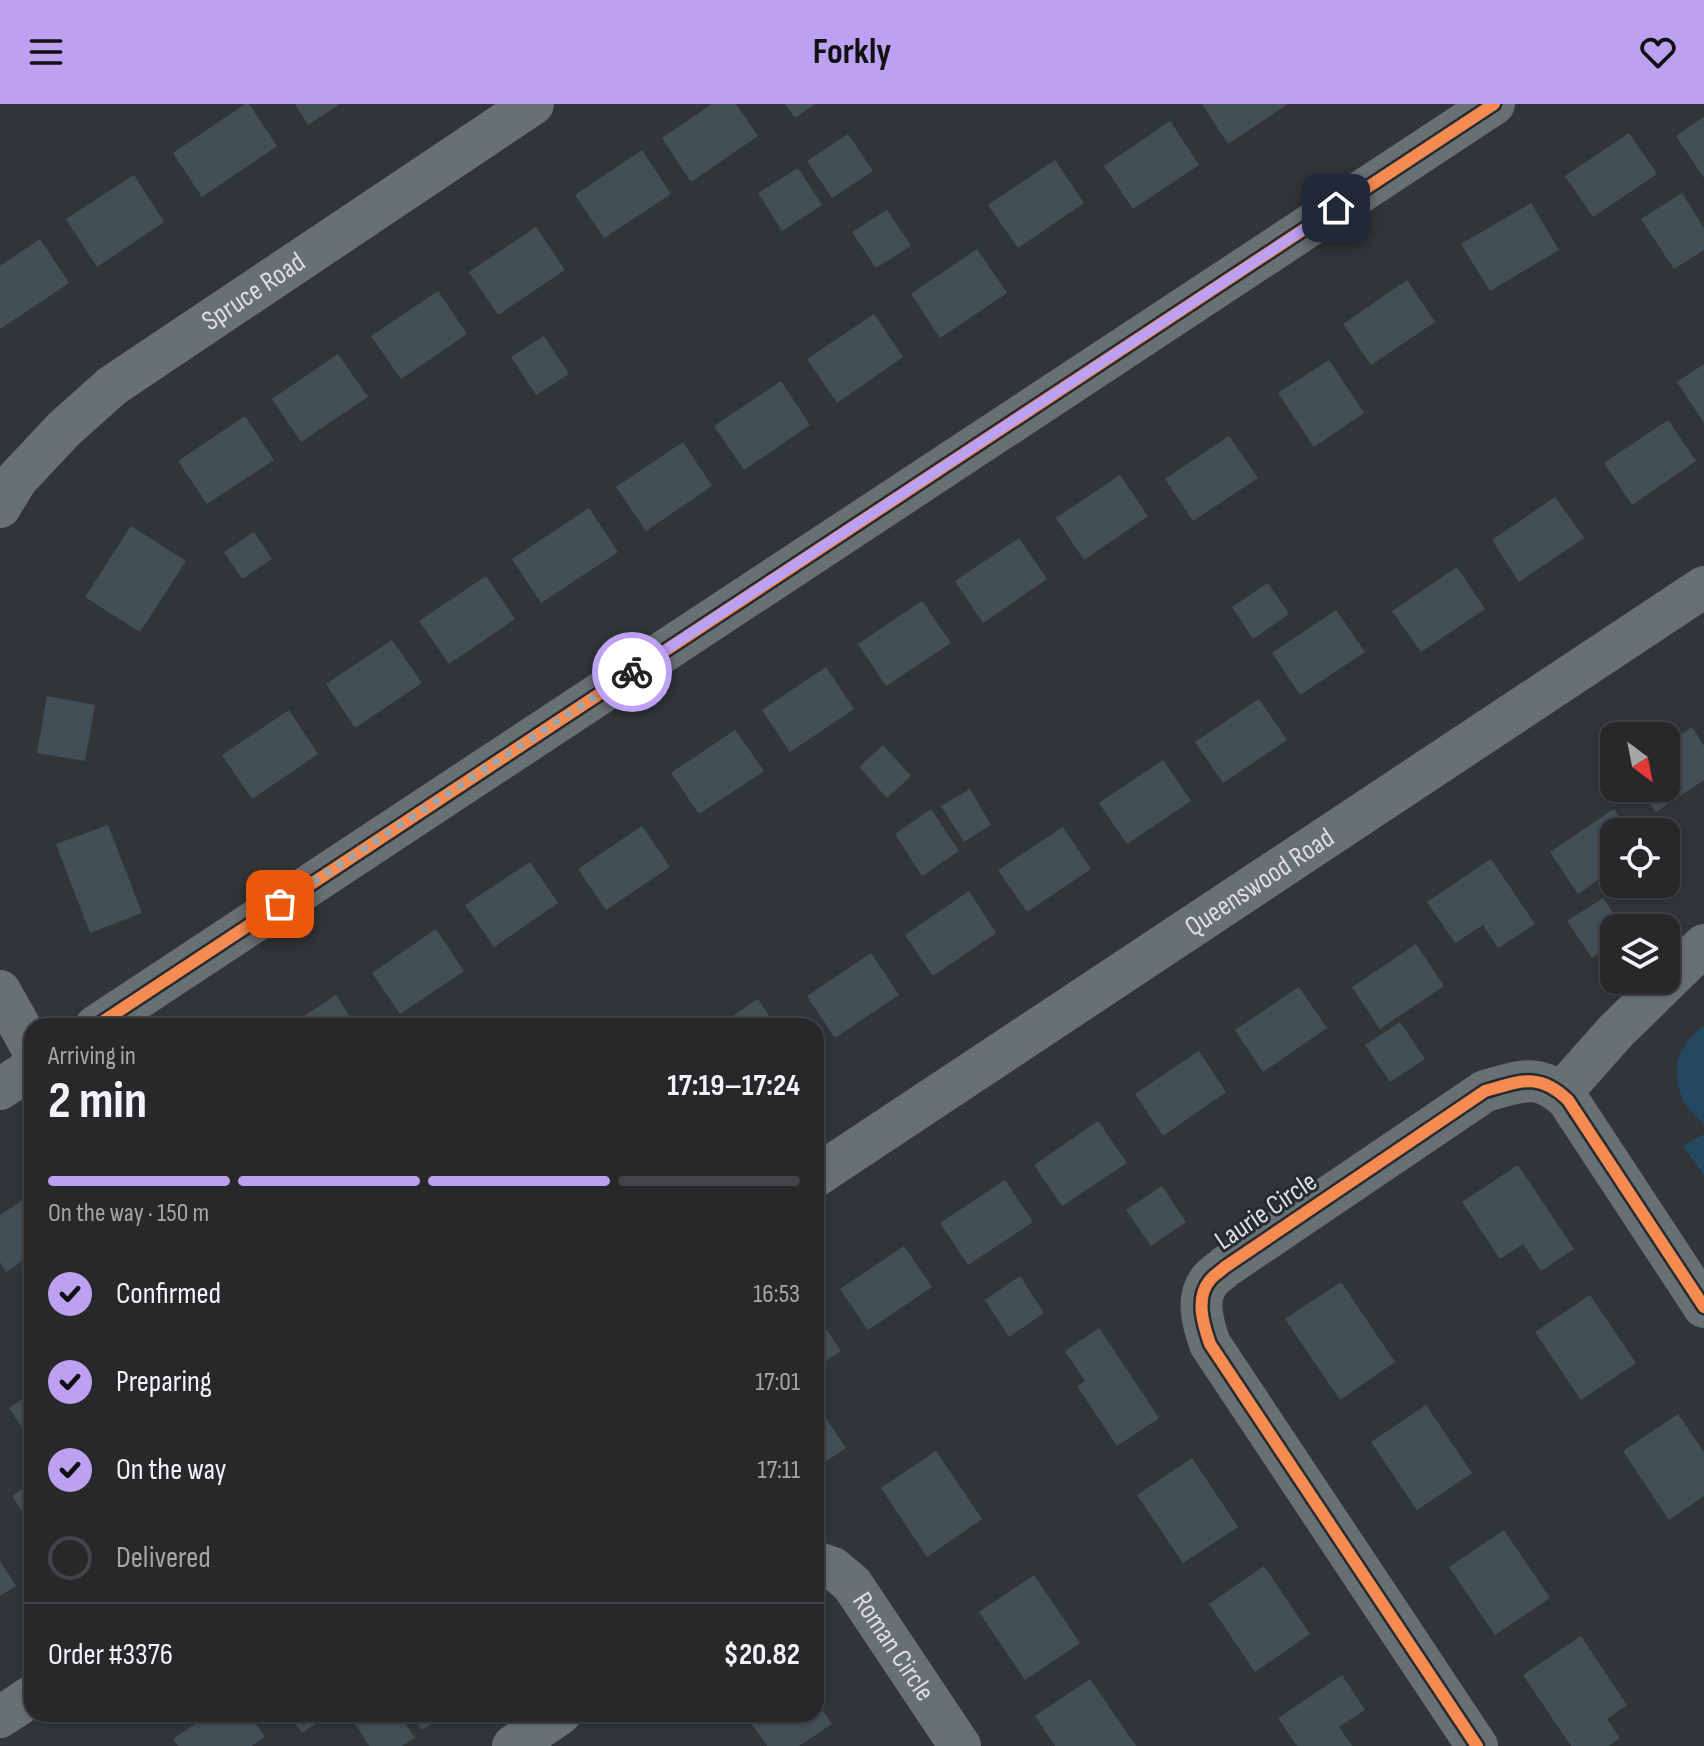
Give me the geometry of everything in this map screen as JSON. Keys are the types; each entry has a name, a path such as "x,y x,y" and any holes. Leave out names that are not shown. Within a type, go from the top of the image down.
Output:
{"street":[{"name":"Spruce Road","path":"0,507 17,479 64,429 112,386 533,104"},
{"path":"108,1018 1494,104"},
{"name":"Queenswood Road","path":"824,1171 1704,587"},
{"path":"1704,945 1616,1031 1561,1093 1581,1117 1704,1307"},
{"path":"0,991 24,1034"},
{"path":"0,1089 24,1073"},
{"name":"Laurie Circle","path":"1477,1746 1210,1344 1202,1322 1202,1299 1209,1281 1225,1267 1485,1091 1518,1082 1540,1081 1561,1093"},
{"name":"Roman Circle","path":"824,1565 833,1568 852,1584 960,1746"},
{"path":"0,1717 24,1701"},
{"path":"513,1746 548,1722"}],"shaded area":[{"path":"1704,1026 1704,1124 1686,1105 1677,1072 1681,1052"},
{"path":"1704,1134 1704,1175 1683,1146"}],"building":[{"path":"249,104 277,146 202,197 173,153"},
{"path":"295,104 340,104 308,125"},
{"path":"712,104 736,104 758,136 691,182 662,138"},
{"path":"785,104 815,104 795,118"},
{"path":"1202,104 1288,104 1228,144"},
{"path":"1704,117 1704,178 1676,136"},
{"path":"1170,121 1199,165 1133,209 1104,166"},
{"path":"1629,133 1657,174 1593,217 1565,176"},
{"path":"848,134 873,171 832,198 807,161"},
{"path":"642,150 671,194 604,238 575,195"},
{"path":"1055,160 1084,203 1018,248 988,205"},
{"path":"798,168 822,205 782,231 758,193"},
{"path":"134,175 164,222 97,267 66,219"},
{"path":"1682,193 1704,228 1704,250 1674,269 1641,219"},
{"path":"1531,203 1559,250 1490,291 1461,244"},
{"path":"887,210 911,246 876,268 852,232"},
{"path":"536,227 565,270 498,315 469,272"},
{"path":"40,239 69,283 0,329 0,266"},
{"path":"977,249 1007,293 940,338 911,294"},
{"path":"1407,280 1435,322 1371,365 1343,324"},
{"path":"438,291 467,334 401,379 371,336"},
{"path":"874,314 903,357 837,403 807,359"},
{"path":"544,336 569,374 536,395 511,357"},
{"path":"338,354 368,397 301,442 272,399"},
{"path":"1329,360 1364,413 1314,447 1278,393"},
{"path":"1704,364 1704,423 1677,382"},
{"path":"781,381 810,425 744,470 714,426"},
{"path":"245,416 274,460 207,504 178,461"},
{"path":"1668,420 1696,461 1632,505 1604,463"},
{"path":"1229,436 1258,478 1193,521 1165,479"},
{"path":"683,442 712,486 646,531 616,487"},
{"path":"1120,475 1148,516 1084,560 1056,518"},
{"path":"1555,497 1584,538 1519,582 1492,540"},
{"path":"589,508 618,552 541,603 512,559"},
{"path":"131,526 186,561 140,632 85,597"},
{"path":"254,532 272,559 242,579 224,552"},
{"path":"1019,538 1047,579 983,623 955,581"},
{"path":"1457,567 1485,609 1421,652 1392,611"},
{"path":"486,576 515,619 449,664 419,621"},
{"path":"1268,583 1289,614 1253,639 1232,607"},
{"path":"922,601 951,643 886,686 858,644"},
{"path":"1336,610 1365,652 1300,695 1272,653"},
{"path":"392,640 422,683 355,728 326,684"},
{"path":"826,667 854,709 790,752 762,710"},
{"path":"47,696 95,705 85,761 37,753"},
{"path":"1259,699 1287,740 1223,783 1195,742"},
{"path":"289,710 318,754 252,799 222,755"},
{"path":"1692,727 1704,746 1704,780 1680,796 1680,735"},
{"path":"735,730 764,771 699,814 671,773"},
{"path":"883,745 911,776 887,798 859,767"},
{"path":"1163,760 1191,801 1127,844 1099,803"},
{"path":"970,789 991,825 964,842 941,806"},
{"path":"1649,802 1671,802 1656,812"},
{"path":"931,809 959,851 922,876 895,834"},
{"path":"1614,809 1620,818 1601,818"},
{"path":"1600,818 1600,879 1578,894 1550,852"},
{"path":"108,825 142,913 90,933 56,844"},
{"path":"642,826 670,867 606,910 578,869"},
{"path":"1063,827 1091,869 1027,912 998,870"},
{"path":"1491,859 1535,924 1498,948 1483,925 1455,943 1427,902"},
{"path":"530,862 558,903 494,947 465,905"},
{"path":"969,891 996,933 933,976 905,935"},
{"path":"1603,898 1614,914 1600,914 1600,953 1592,958 1567,921"},
{"path":"436,929 464,971 400,1014 372,973"},
{"path":"1416,944 1444,986 1380,1029 1352,987"},
{"path":"871,953 899,995 835,1038 807,996"},
{"path":"1299,987 1327,1028 1263,1072 1235,1030"},
{"path":"336,995 351,1018 301,1018"},
{"path":"758,999 771,1018 730,1018"},
{"path":"1400,1022 1425,1059 1390,1082 1365,1045"},
{"path":"1199,1051 1226,1092 1163,1136 1135,1094"},
{"path":"1098,1121 1127,1163 1062,1206 1034,1165"},
{"path":"1518,1165 1574,1249 1541,1271 1523,1244 1500,1259 1462,1202"},
{"path":"1005,1180 1033,1222 968,1265 940,1223"},
{"path":"1162,1186 1186,1222 1151,1246 1126,1210"},
{"path":"24,1199 24,1260 6,1272 0,1262 0,1215"},
{"path":"904,1246 932,1287 868,1330 840,1289"},
{"path":"1020,1276 1044,1313 1009,1337 985,1300"},
{"path":"1341,1282 1395,1362 1340,1400 1285,1319"},
{"path":"1590,1295 1636,1363 1581,1400 1535,1332"},
{"path":"824,1326 841,1351 824,1362"},
{"path":"1099,1328 1159,1418 1117,1446 1077,1386 1085,1381 1065,1351"},
{"path":"24,1398 24,1430 9,1408"},
{"path":"1426,1405 1472,1473 1417,1510 1371,1442"},
{"path":"1678,1414 1704,1452 1704,1496 1669,1520 1623,1451"},
{"path":"824,1415 846,1448 824,1463"},
{"path":"936,1451 982,1519 927,1557 881,1488"},
{"path":"1192,1458 1238,1527 1183,1563 1137,1495"},
{"path":"24,1488 24,1514 12,1496"},
{"path":"1504,1530 1550,1598 1495,1635 1449,1567"},
{"path":"0,1561 16,1586 0,1596"},
{"path":"1264,1566 1310,1634 1255,1672 1209,1604"},
{"path":"1034,1575 1080,1643 1025,1680 979,1612"},
{"path":"1581,1636 1627,1705 1607,1719 1620,1738 1609,1746 1571,1746 1523,1675"},
{"path":"1342,1675 1365,1710 1339,1727 1352,1746 1297,1746 1278,1718"},
{"path":"1090,1679 1136,1746 1055,1746 1035,1716"},
{"path":"824,1712 832,1724 799,1746 767,1746 750,1722 824,1722"},
{"path":"198,1722 255,1722 265,1737 252,1746 178,1746 173,1739"},
{"path":"294,1722 318,1722 302,1733"},
{"path":"404,1722 415,1738 402,1746 369,1746 355,1724"},
{"path":"416,1722 434,1722 422,1730"}],"cycle path":[{"path":"108,1018 1494,104"},
{"path":"1477,1746 1210,1344 1202,1311 1205,1287 1225,1267 1485,1091 1529,1081 1548,1085 1568,1100 1704,1307"}],"way so far":[{"path":"280,904 632,672"}],"route":[{"path":"632,672 1336,208"}]}
